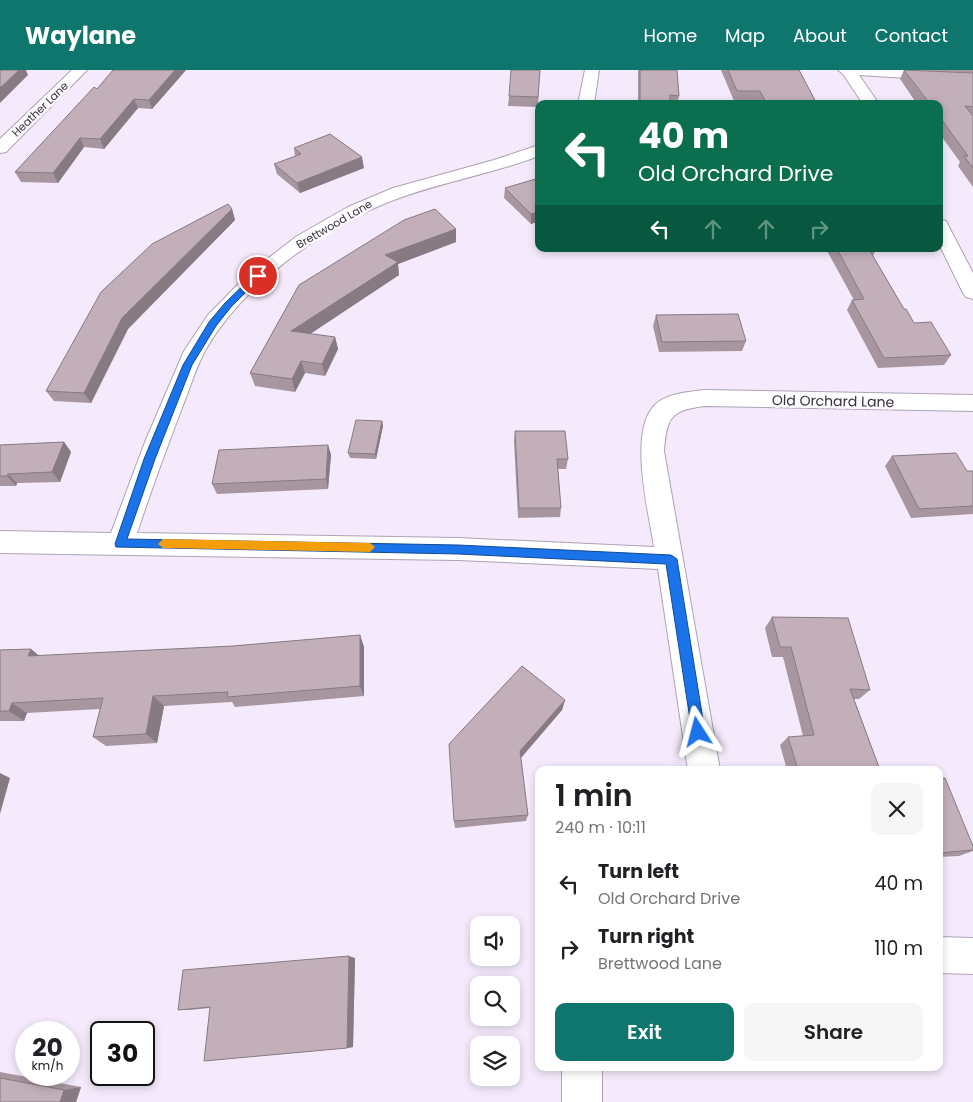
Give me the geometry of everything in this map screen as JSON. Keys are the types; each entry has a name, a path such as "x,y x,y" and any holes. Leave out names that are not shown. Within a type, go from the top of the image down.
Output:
{"street":[{"name":"Heather Lane","path":"0,148 80,70"},
{"path":"587,100 592,70"},
{"path":"846,70 973,78"},
{"path":"846,70 868,100"},
{"name":"Brettwood Lane","path":"120,544 150,459 187,365 212,324 245,287 283,254 352,212 377,200 430,181 535,151"},
{"path":"943,233 973,293"},
{"name":"Old Orchard Lane","path":"703,766 652,451 654,426 659,414 668,405 704,398 973,403"},
{"path":"0,542 458,549 671,559"},
{"path":"943,955 973,956"},
{"path":"582,1071 582,1102"}],"building":[{"path":"0,70 19,70 0,88"},
{"path":"113,70 175,70 149,100 134,99 100,139 80,138 53,173 15,172 94,87 97,89"},
{"path":"511,70 540,70 538,97 509,96"},
{"path":"640,70 677,70 679,96 670,95 670,100 640,100"},
{"path":"728,70 799,70 815,100 765,100 760,91 737,91"},
{"path":"904,70 973,73 973,107 965,106 973,116 973,168 964,156 968,156 943,122 943,100 927,100"},
{"path":"330,134 362,157 297,183 274,164 301,154 294,148"},
{"path":"535,179 535,212 531,214 505,188"},
{"path":"228,204 232,209 122,318 84,393 46,391 101,292 152,244"},
{"path":"435,209 456,229 385,255 398,262 291,331 335,337 322,364 301,361 292,379 250,373 299,285 404,220"},
{"path":"839,252 871,252 914,323 931,322 951,355 884,358 852,300 864,299"},
{"path":"738,314 746,341 662,342 656,315"},
{"path":"356,420 382,421 375,454 348,453"},
{"path":"515,431 565,431 568,459 557,459 561,508 519,508"},
{"path":"64,442 52,472 0,476 0,445"},
{"path":"328,445 326,479 212,484 219,450"},
{"path":"956,453 967,471 973,471 973,506 919,509 892,456"},
{"path":"772,617 848,618 870,690 850,689 879,766 797,766 788,737 814,735 791,647 780,647"},
{"path":"360,635 360,686 227,697 228,692 153,696 146,734 93,737 103,698 12,703 9,711 0,711 0,650 31,649 28,656 233,646"},
{"path":"522,666 565,700 520,751 528,815 454,821 449,744"},
{"path":"943,778 945,778 973,850 943,853"},
{"path":"349,956 347,1048 204,1061 210,1007 178,1010 183,970"},
{"path":"0,1078 15,1081 15,1086 43,1086 64,1090 60,1102 0,1102"}],"slow traffic":[{"path":"163,544 370,547"}],"route":[{"path":"258,276 245,287 212,324 187,365 150,459 120,544 458,549 671,559 698,732"}]}
